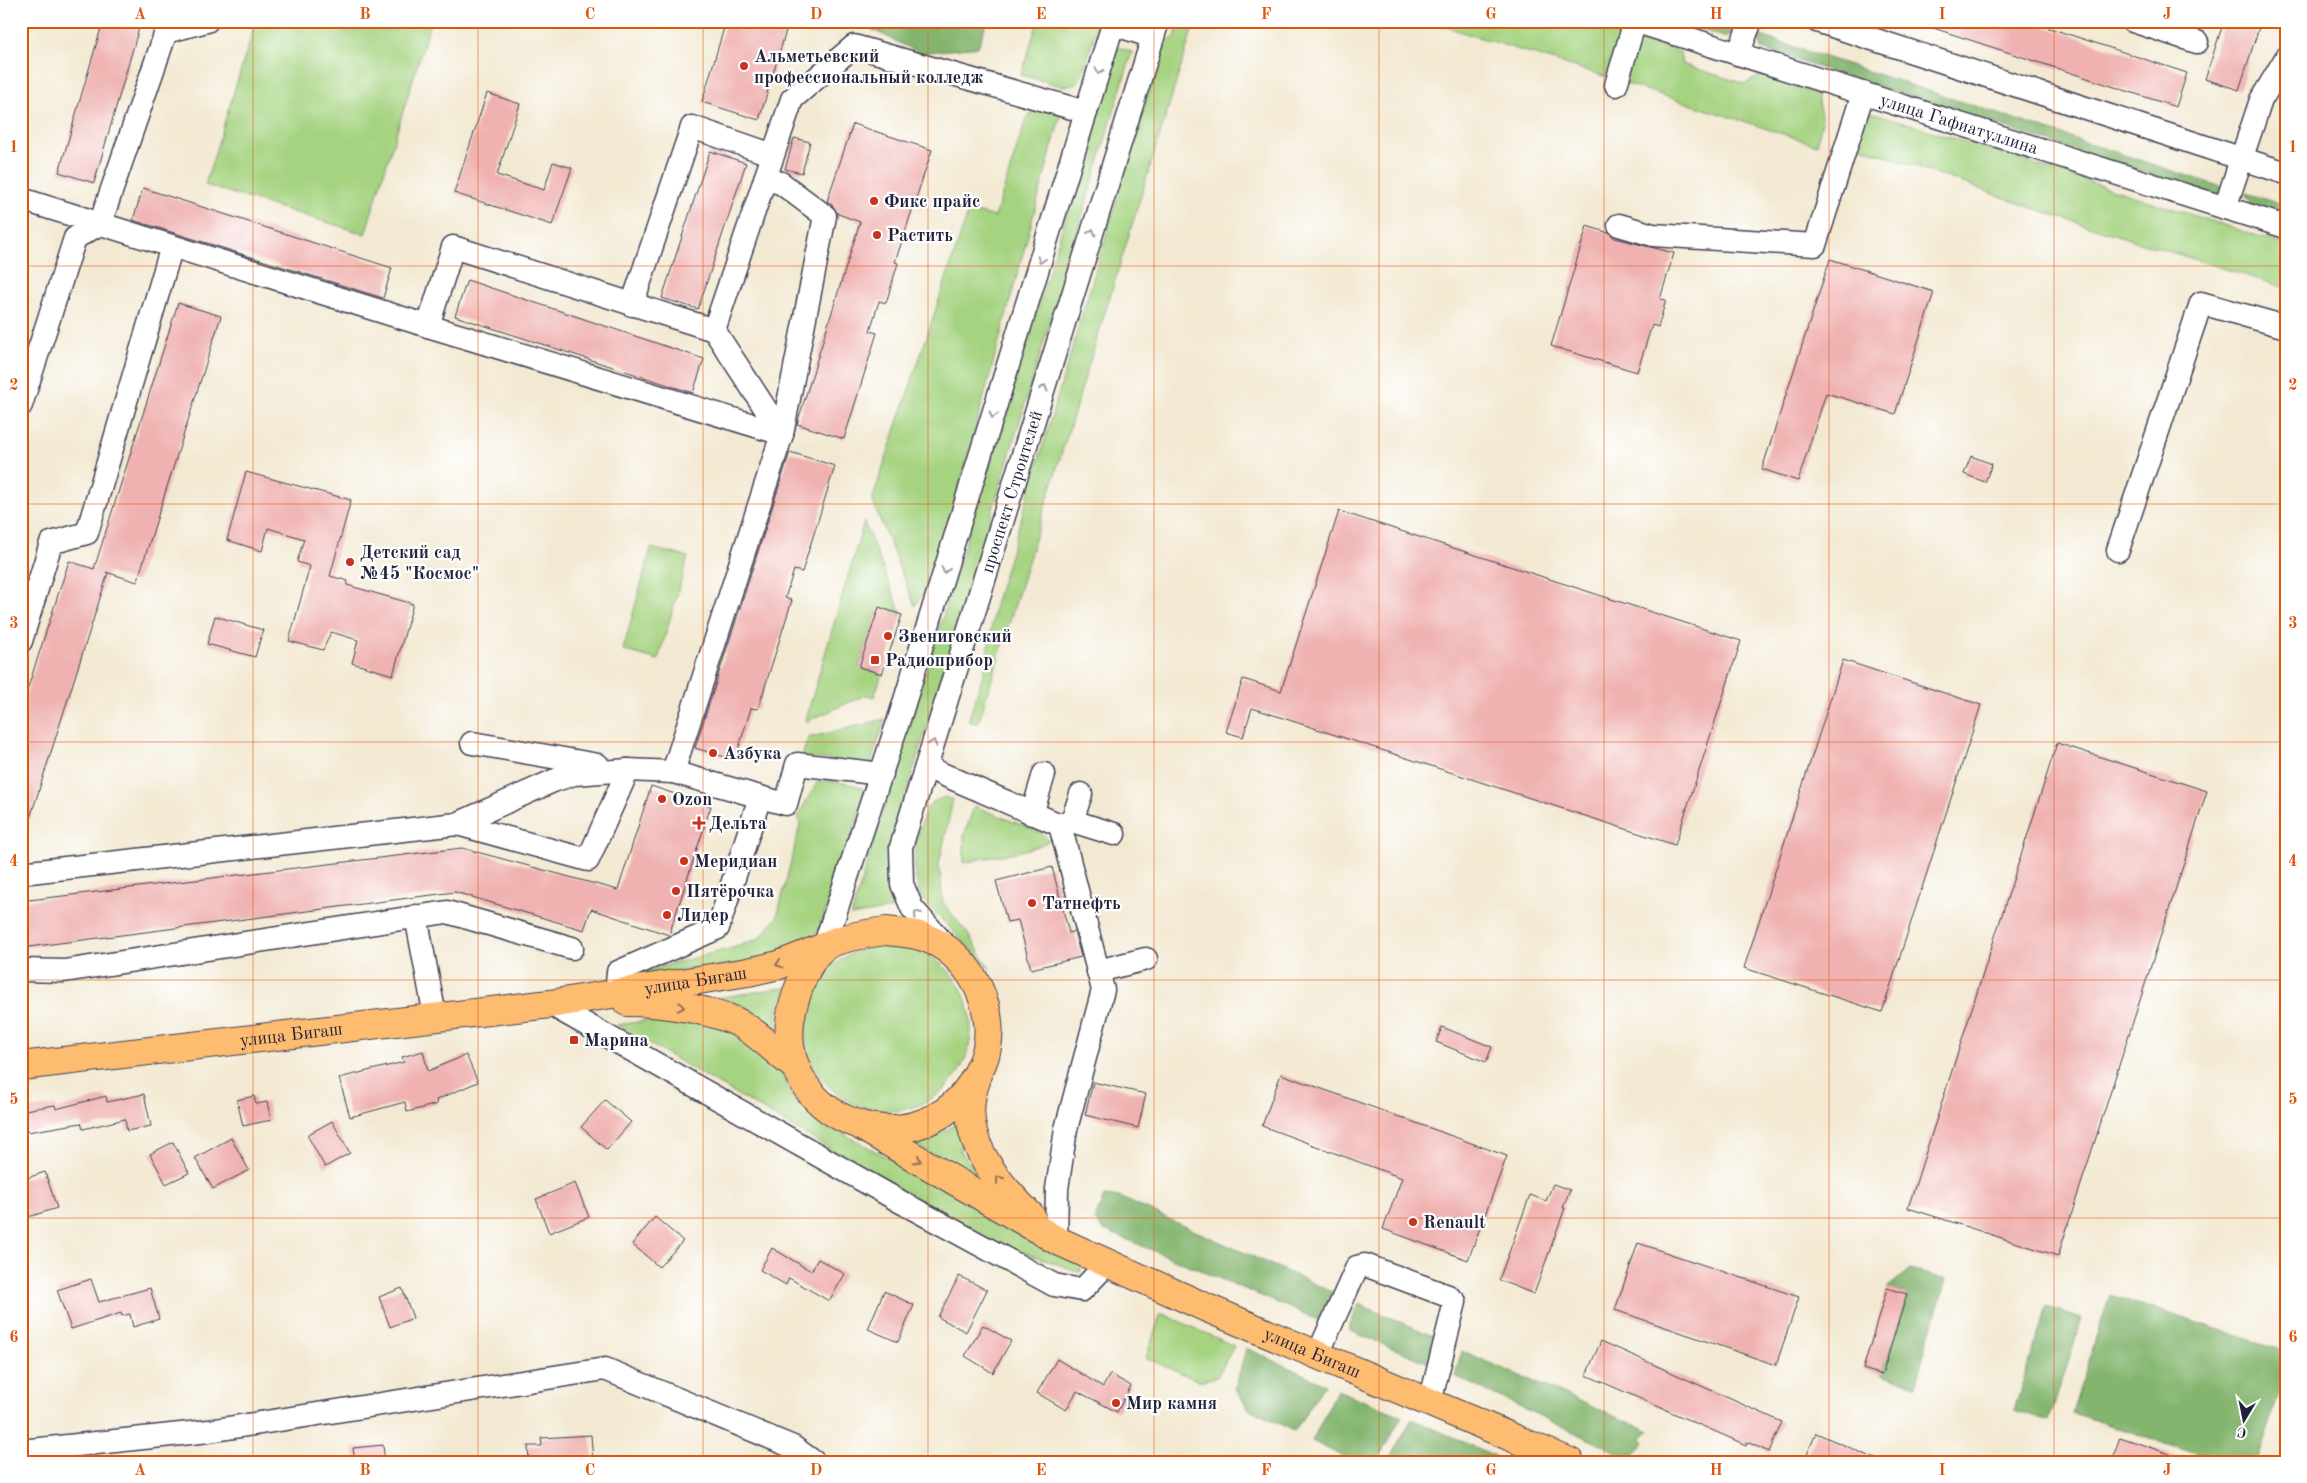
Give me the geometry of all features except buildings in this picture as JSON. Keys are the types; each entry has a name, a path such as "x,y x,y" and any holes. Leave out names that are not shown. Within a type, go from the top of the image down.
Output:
{"main road":[{"name":"улица Бигаш","path":"21,1066 556,1003 748,972 779,965 858,936 886,931 921,936 950,951 970,972 984,998 989,1025 986,1056 971,1093 970,1119 976,1147 994,1174 1022,1207 1056,1240"},
{"path":"824,947 803,974 790,1013 789,1039 796,1067 810,1092 833,1113 861,1126 895,1130 928,1122 955,1106 974,1083 986,1056"},
{"name":"улица Бигаш","path":"556,1003 638,1002 678,1006 707,1013 739,1023 760,1037 796,1067"},
{"name":"улица Бигаш","path":"861,1126 1056,1240 1107,1264 1570,1462"}],"street":[{"path":"21,405 75,238 100,224 166,32 207,21"},
{"path":"1616,85 1634,21"},
{"name":"улица Гафиатуллина","path":"1634,21 2286,227"},
{"path":"1738,54 1751,21"},
{"path":"1817,21 2286,174"},
{"path":"2133,21 2197,42"},
{"path":"824,947 828,930 838,909 882,774 1114,23 1155,29"},
{"name":"проспект Строителей","path":"950,951 912,908 902,884 901,847 1155,29"},
{"path":"714,330 792,99 854,46 1086,112"},
{"path":"2225,208 2261,100 2286,58"},
{"path":"1619,225 1653,235 1815,245 1863,93"},
{"path":"632,304 692,127 773,154"},
{"path":"673,772 782,434 825,216 781,183 766,179"},
{"path":"21,199 782,434"},
{"path":"21,641 51,544 87,533 172,246"},
{"path":"428,326 453,247 714,330 782,434"},
{"path":"2118,550 2201,303 2286,327"},
{"path":"472,743 628,770"},
{"path":"21,873 456,824 553,781 574,774 628,770 673,772 786,804 797,764 882,774"},
{"path":"926,768 1032,814 1114,834"},
{"path":"456,824 588,860 628,770"},
{"path":"1032,814 1044,774"},
{"path":"1056,1240 1057,1189 1066,1129 1104,990 1098,971 1066,823 1081,794"},
{"path":"616,993 618,972 718,928 760,797"},
{"path":"21,970 64,971 447,912 572,948"},
{"path":"416,916 435,1016"},
{"path":"1098,971 1146,959"},
{"path":"556,1003 901,1202 1054,1286 1082,1290 1107,1264"},
{"path":"1318,1354 1357,1266 1365,1265 1448,1296 1455,1302 1430,1402"},
{"path":"21,1451 209,1431 605,1369 793,1447 814,1462"}],"green space":[{"path":"256,21 431,21 365,234 205,185"},
{"path":"872,21 987,21 978,47 920,53 871,29"},
{"path":"1038,21 1099,21 1082,75 1076,84 1061,86 1021,75"},
{"path":"1180,21 1195,21 978,724 968,721 985,669 995,605 1163,46 1175,37"},
{"path":"1426,21 1582,21 1615,32 1619,39 1607,77"},
{"path":"1674,21 1707,21 1738,31 1726,38"},
{"path":"1758,35 2225,188 2218,196 1761,49"},
{"path":"1637,39 1680,52 1682,64 1745,84 1761,75 1817,95 1822,121 1817,145 1624,83"},
{"path":"1118,47 1132,52 891,844 887,873 892,909 851,916"},
{"path":"1040,106 1063,107 936,572 915,606 872,500 969,210 995,217 1026,119"},
{"path":"1872,112 2286,245 2286,288 2056,216 1852,144 1861,118"},
{"path":"2246,193 2286,206 2286,217 2253,207"},
{"path":"864,522 902,615 879,608 859,667 882,674 874,697 866,695 805,722"},
{"path":"651,548 688,557 658,660 623,650"},
{"path":"885,719 870,766 802,756 808,738"},
{"path":"825,781 846,783 863,788 864,799 821,925 810,944 775,959 635,977 641,972 736,947 760,938 777,917 800,825 798,815 817,783"},
{"path":"945,797 953,800 939,864 943,903 968,934 990,969 921,898 915,875 915,843 927,807"},
{"path":"974,806 1042,833 1049,840 1022,851 964,863 964,836"},
{"path":"896,945 912,948 927,954 941,963 953,975 962,989 968,1004 971,1028 970,1044 962,1067 953,1081 941,1093 927,1102 912,1108 880,1111 864,1108 849,1102 835,1093 823,1081 814,1067 808,1052 805,1020 808,1004 814,989 823,975 835,963 849,954 864,948"},
{"path":"787,987 778,1008 777,1029 754,1013 709,999"},
{"path":"687,1015 723,1026 778,1065 793,1100 840,1132 1081,1262 1080,1272 983,1238 617,1025"},
{"path":"960,1121 960,1151 997,1197 909,1140 936,1137"},
{"path":"1104,1196 1119,1197 1335,1293 1323,1322 1102,1229 1095,1220"},
{"path":"1910,1269 1946,1280 1915,1385 1882,1375 1907,1294 1887,1288"},
{"path":"2110,1295 2286,1351 2286,1374 2257,1462 2224,1462 2072,1413"},
{"path":"1359,1304 1438,1338 1429,1363 1348,1330"},
{"path":"2047,1307 2082,1318 2049,1421 2014,1410"},
{"path":"1161,1313 1234,1346 1217,1377 1199,1381 1146,1358"},
{"path":"1246,1348 1325,1384 1294,1431 1249,1409 1235,1389"},
{"path":"1462,1351 1649,1431 1642,1438 1644,1442 1631,1459 1455,1376"},
{"path":"1337,1390 1402,1416 1377,1461 1354,1462 1312,1441"},
{"path":"1412,1419 1495,1456 1492,1462 1388,1462"}],"place":[{"name":"Альметьевский профессиональный колледж","path":"744,66"},
{"name":"Фикс прайс","path":"874,201"},
{"name":"Растить","path":"877,235"},
{"name":"Детский сад №45 \"Космос\"","path":"350,562"},
{"name":"Звениговский","path":"888,636"},
{"name":"Радиоприбор","path":"875,660"},
{"name":"Азбука","path":"713,753"},
{"name":"Ozon","path":"662,799"},
{"name":"Дельта","path":"699,823"},
{"name":"Меридиан","path":"684,861"},
{"name":"Пятёрочка","path":"676,891"},
{"name":"Татнефть","path":"1032,903"},
{"name":"Лидер","path":"667,915"},
{"name":"Марина","path":"574,1040"},
{"name":"Renault","path":"1413,1222"},
{"name":"Мир камня","path":"1116,1403"}]}
